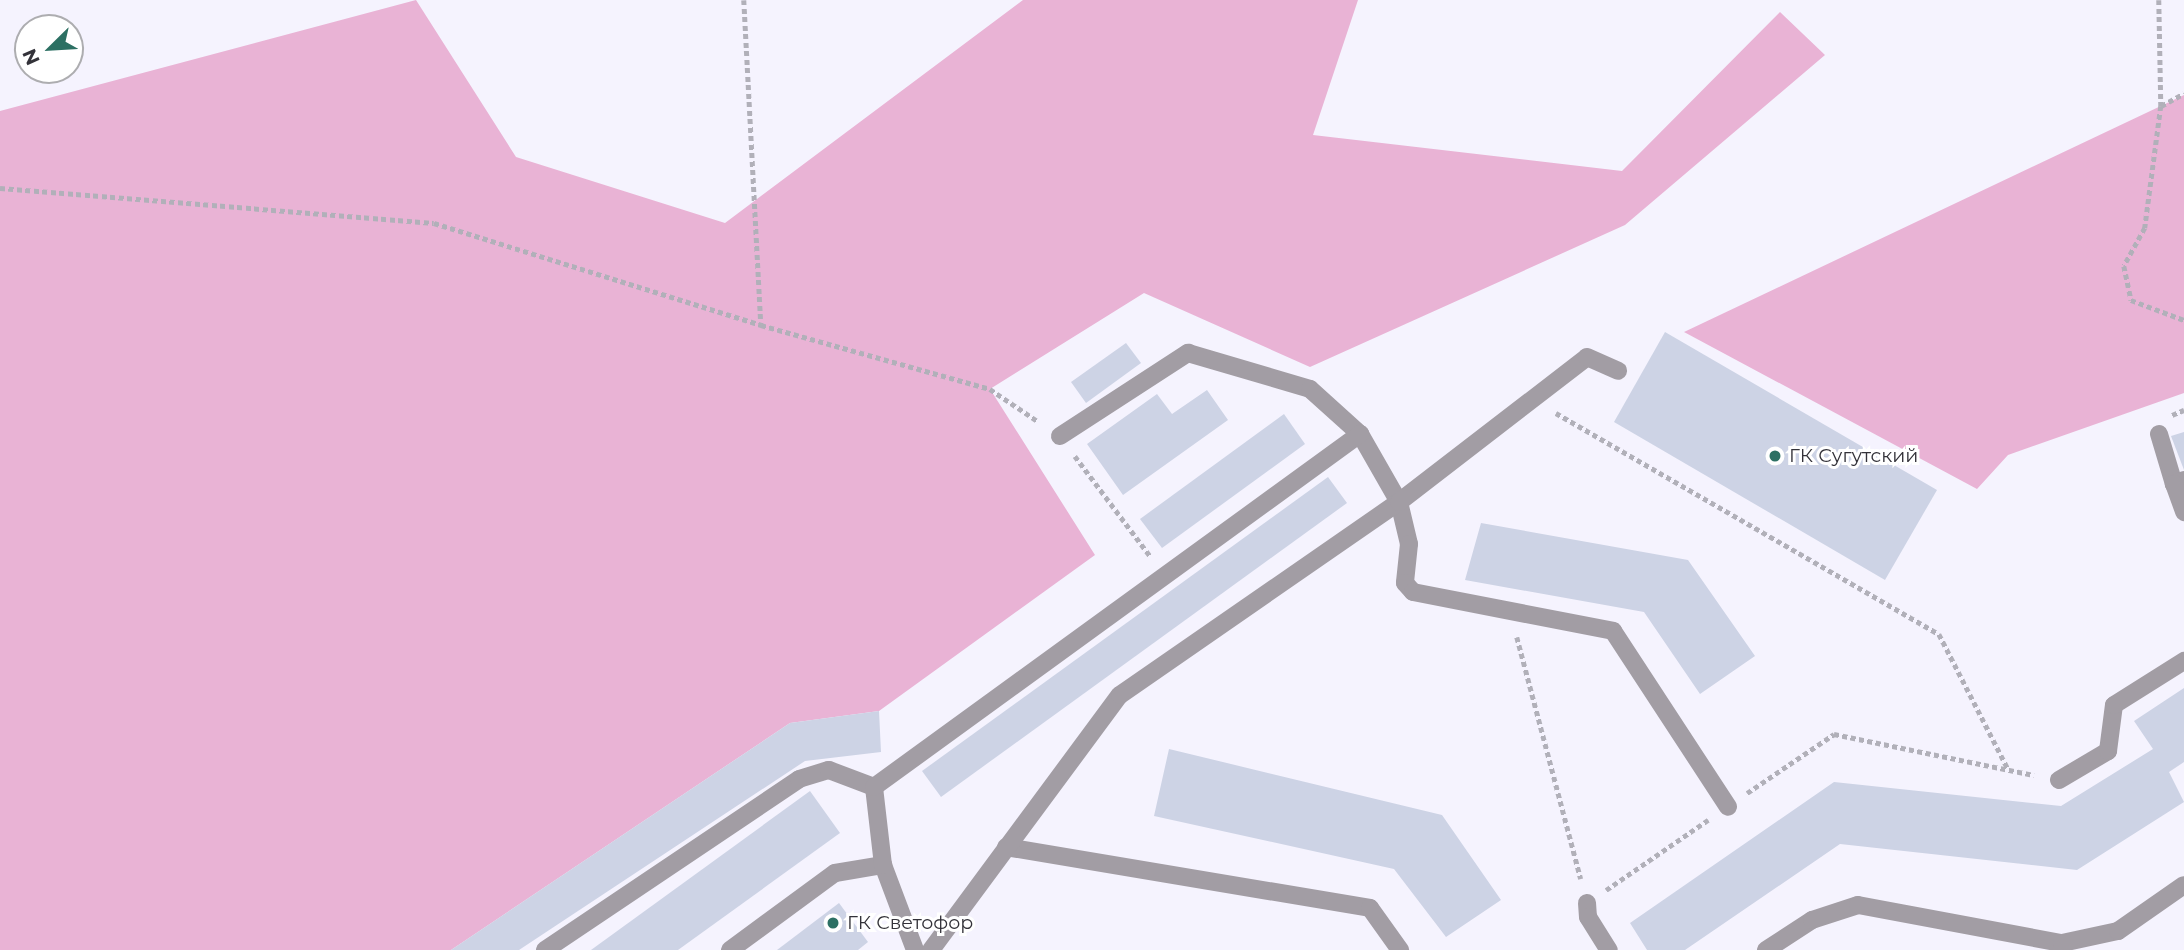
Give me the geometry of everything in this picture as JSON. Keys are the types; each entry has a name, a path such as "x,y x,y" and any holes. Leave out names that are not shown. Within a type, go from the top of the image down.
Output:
{"lane":[{"path":"1060,436 1188,353 1310,389 1360,434 1399,502 1409,544 1405,583 1413,592 1613,631 1727,807"},
{"path":"931,950 1120,695 1399,502 1587,357 1618,371"},
{"path":"874,787 1166,578 1360,434"},
{"path":"2159,434 2179,482 2184,512"},
{"path":"2059,780 2108,751 2115,705 2184,661"},
{"path":"545,950 799,779 828,770 874,787"},
{"path":"874,787 883,865 915,950"},
{"path":"1006,847 1370,908 1400,950"},
{"path":"730,950 835,873 883,865"},
{"path":"1766,950 1812,919 1858,905 2062,943 2118,931 2184,885"},
{"path":"1587,903 1588,917 1609,950"}],"path":[{"path":"744,0 761,325"},
{"path":"2159,0 2161,106 2145,228 2124,266 2131,300 2184,320"},
{"path":"2161,106 2184,93"},
{"path":"0,188 434,223 761,325 990,389 1060,436 1166,578"},
{"path":"1532,399 1939,635 2008,769"},
{"path":"1511,611 1587,903 1834,734 2059,780"}],"shaded area":[{"path":"416,0 516,157 725,223 1023,0 1358,0 1313,135 1622,171 1780,12 1825,55 1625,225 1310,367 1144,293 990,389 1095,555 879,711 790,723 451,950 0,950 0,111"},
{"path":"2184,95 2184,393 2008,455 1977,489 1684,332"}],"building":[{"name":"ГК Сугутский","path":"1665,332 1937,490 1885,580 1614,422"},
{"path":"1126,343 1141,363 1086,403 1071,382"},
{"path":"1207,390 1228,420 1123,495 1087,444 1157,394 1172,414"},
{"path":"1284,414 1305,444 1162,548 1140,519"},
{"path":"2184,432 2184,470 2171,436"},
{"path":"1328,477 1347,503 941,797 922,771"},
{"path":"1481,523 1688,560 1755,656 1700,694 1644,612 1465,580"},
{"path":"2184,688 2184,762 2169,772 2184,802 2077,870 1840,844 1685,950 1647,950 1630,923 1834,782 2061,806 2153,749 2134,721"},
{"path":"879,711 881,752 805,761 519,950 451,950 790,723"},
{"path":"1169,749 1442,815 1501,900 1446,937 1394,869 1154,816"},
{"path":"810,791 840,833 678,950 591,950"},
{"name":"ГК Светофор","path":"839,903 868,942 858,950 777,950"}],"place":[{"name":"ГК Сугутский","path":"1775,456"},
{"name":"ГК Светофор","path":"833,923"}]}
